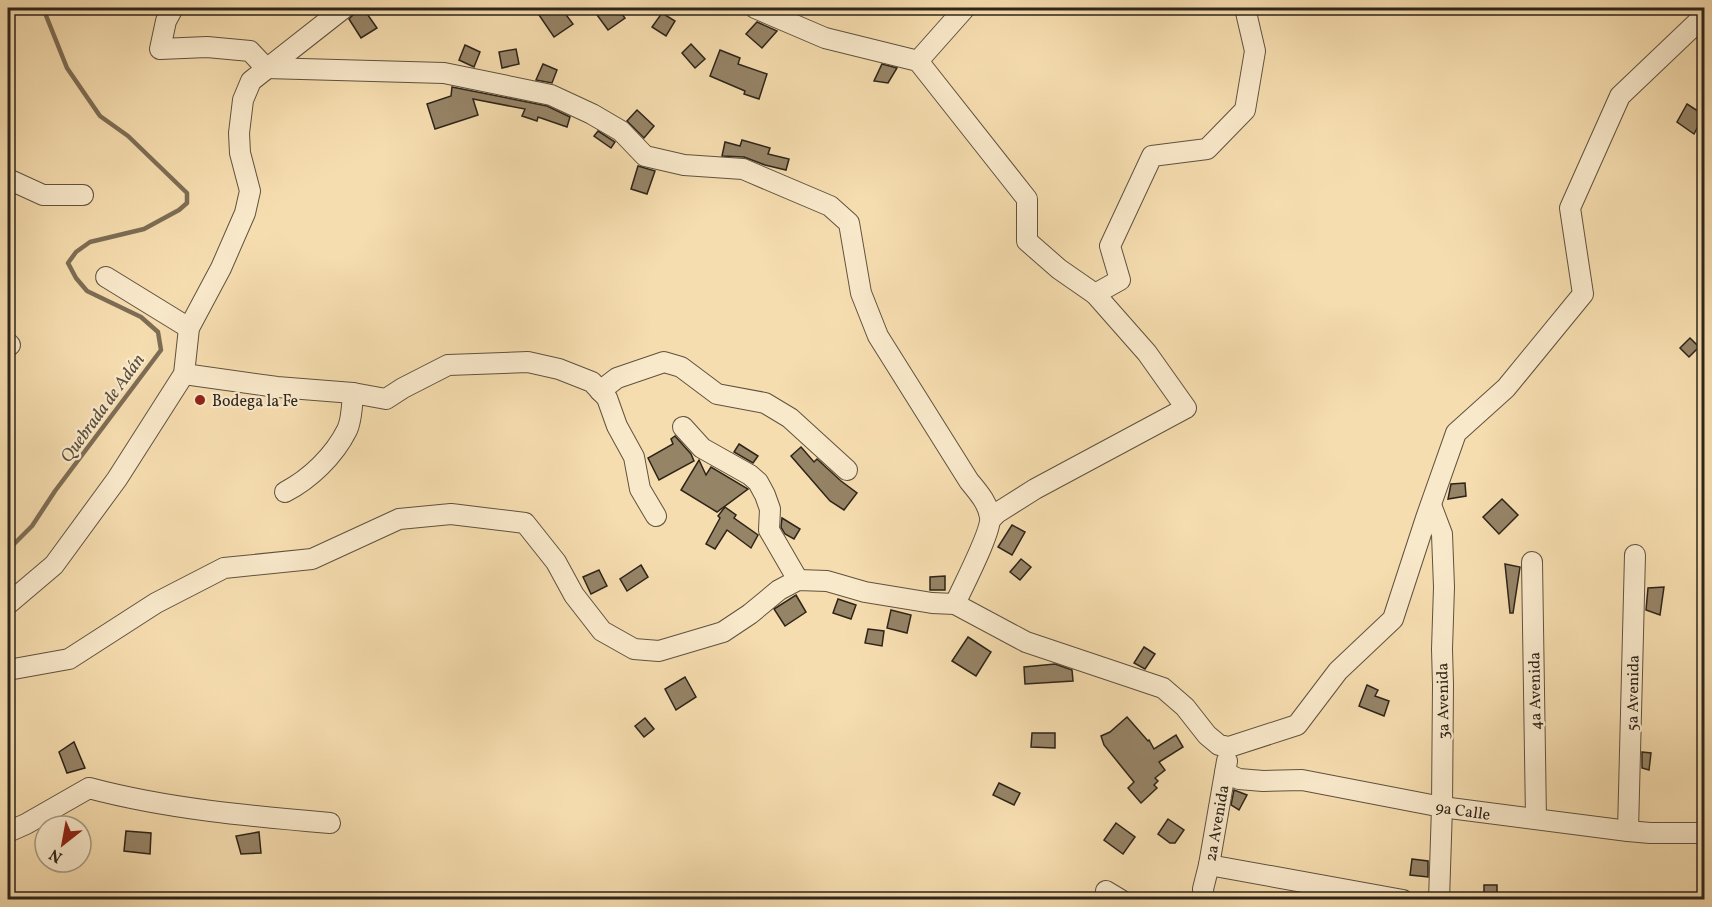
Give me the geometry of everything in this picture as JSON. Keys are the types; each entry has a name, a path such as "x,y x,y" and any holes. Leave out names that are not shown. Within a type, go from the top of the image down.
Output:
{"street":[{"path":"173,8 166,21 160,49 207,47 250,51 266,68 444,73 551,95 592,114 621,131 645,156 684,165 743,169 830,206 849,223 861,293 878,336 969,481 985,502 991,519"},
{"path":"8,604 54,565 117,479 184,374 189,328 221,268 246,213 250,191 240,153 238,133 243,100 251,81 344,8"},
{"path":"755,8 825,38 918,61 1027,199 1027,242 1059,269 1095,294 1147,353 1186,408 1035,489 997,513 991,519 955,604"},
{"path":"918,61 965,8"},
{"path":"1095,294 1120,280 1110,246 1152,156 1207,149 1245,110 1255,51 1245,8"},
{"path":"8,670 69,660 156,603 224,568 312,559 399,519 451,514 525,523 556,562 574,595 602,631 634,650 659,651 723,632 750,614 779,590 798,580 827,581 865,592 932,603 955,604 1026,642 1162,688 1185,707 1207,735 1219,745 1229,747 1297,725 1338,671 1393,619 1456,433 1506,388 1583,294 1570,208 1620,96 1704,16"},
{"path":"8,179 43,195 83,195"},
{"path":"106,277 189,328"},
{"path":"184,374 277,387 353,393 386,399 448,365 528,362 559,369 592,382 607,398 617,426 633,457 640,489 656,516"},
{"path":"600,391 618,378 664,362 681,367 717,394 765,403 782,413 847,470"},
{"path":"285,492 323,465 349,428 353,393"},
{"path":"683,427 702,448 750,475 758,482 770,509 769,530 798,580"},
{"name":"3a Avenida","path":"1431,505 1442,534 1444,587 1442,807 1438,900"},
{"name":"5a Avenida","path":"1628,831 1635,555"},
{"name":"4a Avenida","path":"1532,562 1536,819"},
{"name":"2a Avenida","path":"1204,900 1203,889 1229,747"},
{"name":"9a Calle","path":"1225,773 1239,779 1302,780 1442,807 1628,831 1704,833"},
{"path":"8,832 89,788 156,803 330,823"},
{"path":"1209,865 1403,900"}],"building":[{"path":"356,8 363,8 377,28 361,38 349,19 355,13"},
{"path":"550,8 561,8 573,24 554,37 539,15"},
{"path":"592,8 617,8 625,18 608,30"},
{"path":"662,13 675,21 666,36 652,27"},
{"path":"757,22 777,31 762,48 746,34"},
{"path":"691,44 705,59 695,68 682,53"},
{"path":"465,45 480,52 474,67 459,60"},
{"path":"516,49 519,64 502,68 499,52"},
{"path":"720,50 740,58 738,64 767,74 759,99 744,94 745,91 710,76"},
{"path":"543,64 557,70 552,83 536,80"},
{"path":"882,64 897,68 888,83 874,81"},
{"path":"452,87 547,106 570,117 567,127 538,117 537,121 522,116 525,109 473,99 478,115 435,129 427,104 451,96"},
{"path":"1687,104 1704,115 1694,134 1677,122"},
{"path":"637,110 654,126 644,138 627,121"},
{"path":"598,131 615,142 611,148 594,136"},
{"path":"742,140 770,148 768,154 789,159 786,170 744,157 722,156 725,142 740,146"},
{"path":"638,166 655,171 647,194 631,189"},
{"path":"1690,338 1699,347 1689,357 1680,348"},
{"path":"675,436 691,454 694,461 659,480 648,458 673,444 671,439"},
{"path":"739,444 758,456 753,463 734,452"},
{"path":"801,447 814,462 817,459 857,493 844,510 830,501 791,456"},
{"path":"699,460 706,475 711,467 748,489 717,512 681,490"},
{"path":"1465,483 1466,496 1448,499 1451,484"},
{"path":"1502,499 1518,515 1499,534 1483,517"},
{"path":"725,507 736,515 734,518 758,535 751,548 727,530 715,549 706,544 720,518 718,516"},
{"path":"782,518 800,529 794,539 785,534 781,527"},
{"path":"1012,525 1025,532 1012,555 998,547"},
{"path":"1021,559 1031,567 1020,580 1010,572"},
{"path":"1505,564 1520,567 1513,613 1510,613"},
{"path":"641,565 648,577 627,591 620,579"},
{"path":"599,570 607,586 591,594 583,577"},
{"path":"945,576 945,590 930,590 930,577"},
{"path":"1664,587 1660,615 1646,610 1648,588"},
{"path":"796,595 806,612 785,626 774,609"},
{"path":"838,599 856,605 851,619 833,613"},
{"path":"891,610 911,615 907,633 887,628"},
{"path":"868,629 884,631 882,646 865,643"},
{"path":"968,637 991,652 976,676 952,661"},
{"path":"1144,647 1155,654 1145,669 1134,663"},
{"path":"1055,664 1072,670 1073,681 1025,684 1024,667"},
{"path":"685,677 696,697 676,710 665,689"},
{"path":"1367,685 1378,690 1375,696 1389,701 1384,716 1359,706"},
{"path":"1127,717 1149,740 1154,749 1176,735 1183,747 1159,762 1165,770 1155,778 1158,781 1154,785 1157,788 1141,803 1128,788 1134,782 1104,745 1101,736 1110,732"},
{"path":"645,718 654,729 644,737 635,726"},
{"path":"1032,733 1055,733 1055,748 1031,747"},
{"path":"74,742 85,768 67,773 59,752"},
{"path":"1642,752 1651,753 1649,770 1642,768"},
{"path":"999,783 1020,793 1014,805 993,795"},
{"path":"1234,790 1247,795 1239,810 1231,805"},
{"path":"1168,819 1184,830 1175,843 1170,843 1158,834"},
{"path":"1116,823 1135,837 1123,854 1104,840"},
{"path":"126,831 151,833 150,854 124,851"},
{"path":"259,832 261,853 241,854 236,836"},
{"path":"1412,859 1428,861 1428,877 1410,875"},
{"path":"1484,885 1497,885 1497,896 1484,896"}],"waterway":[{"name":"Quebrada de Adán","path":"8,550 32,526 55,491 161,350 158,332 141,317 87,291 76,278 68,263 76,252 90,242 144,229 179,210 187,203 187,193 128,136 100,116 67,68 43,8"},
{"name":"Quebrada de Adán","path":"121,8 127,12 137,8"}],"place":[{"name":"Bodega la Fe","path":"200,400"}]}
